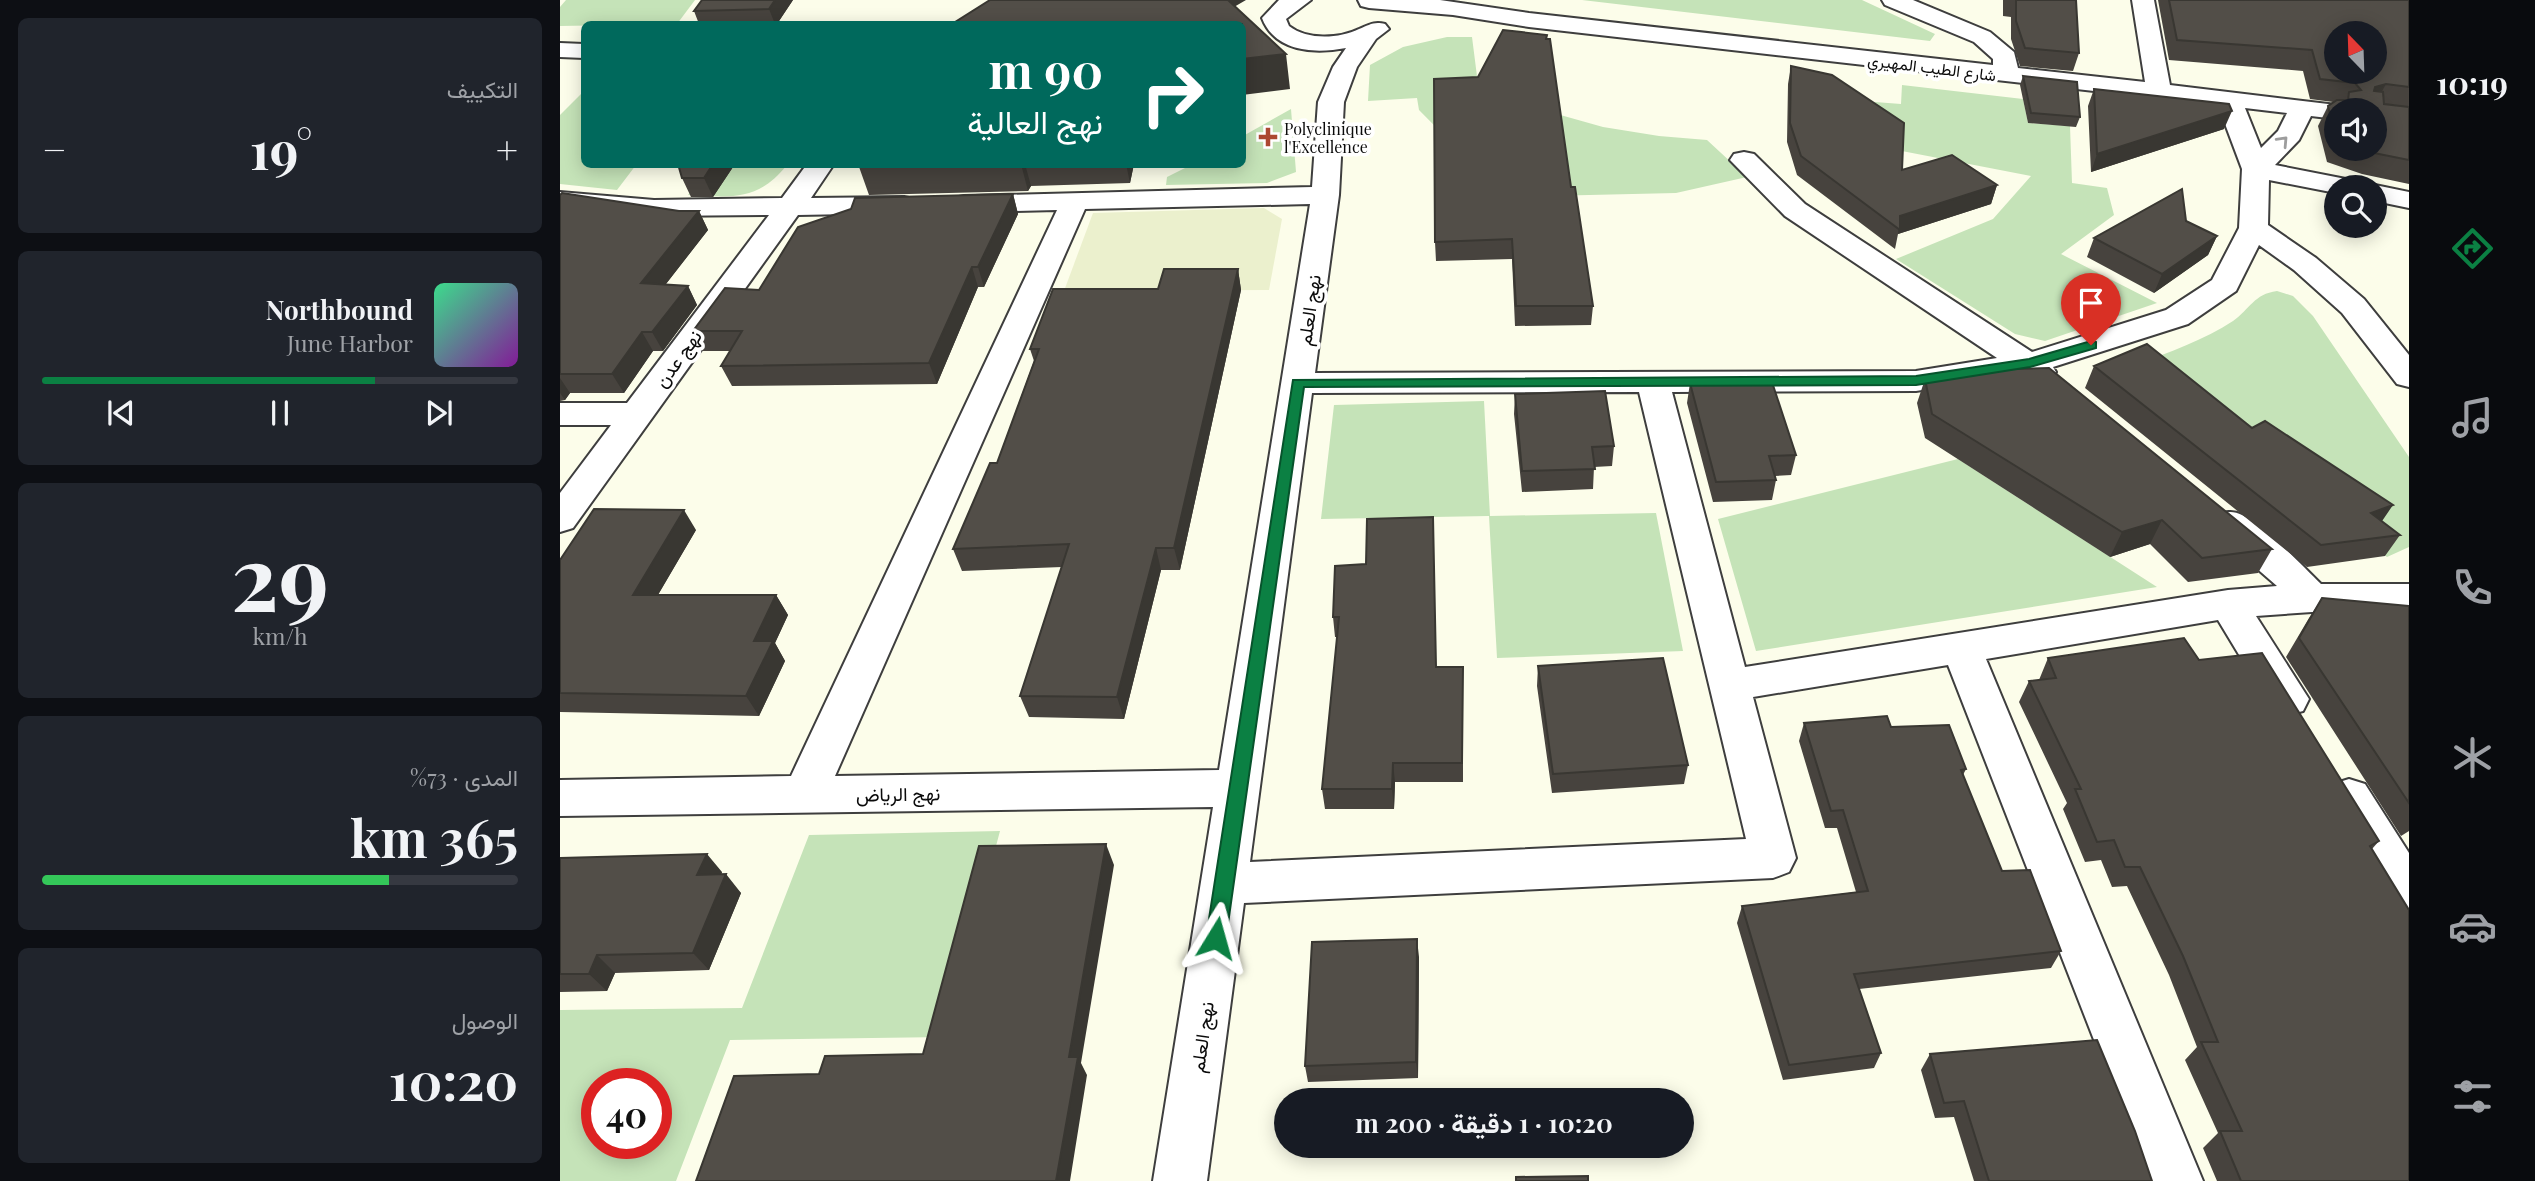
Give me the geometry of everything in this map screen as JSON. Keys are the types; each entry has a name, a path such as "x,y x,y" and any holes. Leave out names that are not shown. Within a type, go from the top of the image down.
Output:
{"street":[{"path":"1893,0 1982,37 2004,57 2006,75"},
{"path":"2143,0 2159,92"},
{"path":"1367,1 1383,13 1380,26 1369,34"},
{"name":"شارع الطيب المهيري","path":"1367,1 1453,8 1530,10 2006,75 2324,110"},
{"path":"1293,2 1251,23 1294,39"},
{"name":"نهج العلم","path":"1293,2 1274,18 1275,25 1280,32 1294,39 1318,69 1331,102"},
{"name":"شارع الطيب المهيري","path":"1294,39 1341,42 1369,34 1530,10"},
{"name":"نهج العلم","path":"1180,1181 1325,195 1331,102 1345,67 1369,34"},
{"path":"560,50 581,51"},
{"path":"1298,383 1916,381 2030,363 2177,317 2225,285 2253,228 2256,169 2228,99"},
{"path":"2256,169 2290,134 2302,108"},
{"path":"1744,160 1795,210 2030,363 2063,390"},
{"name":"نهج عدن","path":"560,519 818,168"},
{"path":"2256,169 2324,183"},
{"path":"560,200 654,208 787,208 1325,195"},
{"path":"2387,195 2409,200"},
{"path":"805,794 1075,201"},
{"path":"2253,228 2305,264 2353,306 2409,377"},
{"path":"1224,884 1773,858 1653,382"},
{"path":"560,414 635,414"},
{"path":"2204,504 2280,566 2312,598"},
{"path":"1730,685 2228,604 2312,598 2409,598"},
{"path":"2228,604 2409,893"},
{"path":"1961,647 2176,1181"},
{"name":"نهج الرياض","path":"560,798 1237,788"}],"green space":[{"path":"566,0 695,0 679,21 581,21 581,26 560,26 560,7"},
{"path":"1582,0 1862,0 1935,34 1930,41"},
{"path":"1447,37 1472,37 1479,92 1603,127 1707,140 1747,177 1676,193 1505,197 1419,110 1417,98 1368,101 1370,65 1403,47"},
{"path":"1902,85 2023,99 2028,123 2070,126 2072,183 2107,188 2114,215 2061,254 2157,303 2045,341 2015,334 1896,259 1993,219 2031,176 1876,146 1875,102 1901,104"},
{"path":"581,94 581,168 634,168 617,190 560,184 560,115"},
{"path":"1291,109 1296,172 1267,183 1166,185 1167,177 1185,168 1246,168 1246,134"},
{"path":"725,168 784,168 765,186 743,195 688,195 705,174"},
{"path":"1264,208 1282,219 1269,290 1064,291 1093,213"},
{"path":"2277,291 2293,296 2313,316 2409,457 2409,547 2387,557 2137,365 2211,334 2233,321 2263,295"},
{"path":"1484,401 1490,516 1656,513 1683,651 1497,658 1489,516 1321,519 1334,405"},
{"path":"1958,459 2157,587 1756,651 1718,519"},
{"path":"1000,831 945,1037 730,1040 676,1181 560,1181 560,1010 742,1008 809,835"}],"building":[{"path":"702,0 775,0 769,9 694,11"},
{"path":"990,0 1228,0 1286,54 1246,59 1246,21 957,21"},
{"path":"2016,0 2076,0 2079,53 2025,48 2016,21"},
{"path":"2169,0 2409,0 2409,87 2386,84 2387,21 2324,21 2324,79 2320,79 2312,50 2177,40"},
{"path":"1503,30 1547,35 1546,39 1550,39 1571,187 1575,187 1593,306 1516,306 1512,239 1435,242 1434,79 1478,77"},
{"path":"1791,66 1832,75 1904,123 1902,170 1952,155 1997,185 1900,216 1900,230 1801,156 1790,123"},
{"path":"2023,76 2077,82 2080,117 2031,113"},
{"path":"2356,84 2386,84 2375,87 2374,91 2383,92 2384,98 2348,98 2349,92 2361,90"},
{"path":"2094,89 2229,104 2232,111 2097,154"},
{"path":"2387,104 2409,107 2409,160 2387,156"},
{"path":"679,168 710,168 704,178 682,178"},
{"path":"2182,189 2186,221 2217,236 2162,274 2094,238"},
{"path":"562,193 679,211 699,211 641,283 688,286 652,332 642,332 612,374 560,374"},
{"path":"1013,194 978,267 972,267 929,363 721,366 742,331 693,331 725,288 759,290 798,227 851,209 855,198"},
{"path":"1164,269 1238,269 1174,548 1156,548 1117,697 1020,696 1069,544 953,549 990,463 997,463 1039,349 1030,349 1053,289 1158,289"},
{"path":"2147,344 2252,428 2265,421 2393,505 2371,513 2400,535 2321,545 2094,366"},
{"path":"2049,368 2272,549 2202,558 2162,520 2122,532 1932,414 1925,379 1975,370"},
{"path":"1771,379 1796,455 1769,456 1776,480 1716,482 1690,383"},
{"path":"1605,391 1614,446 1592,447 1595,469 1522,471 1515,394"},
{"path":"594,509 684,510 633,595 776,595 754,641 773,641 746,696 560,693 560,560"},
{"path":"1433,517 1436,667 1463,667 1462,763 1393,763 1392,789 1322,789 1339,617 1333,617 1335,566 1366,564 1367,519"},
{"path":"2322,598 2409,606 2409,803 2299,638"},
{"path":"2184,638 2199,660 2262,653 2379,841 2370,846 2409,910 2409,1181 2241,1181 2220,1131 2242,1131 2201,1042 2218,1042 2183,956 2140,867 2125,867 2114,840 2097,842 2075,789 2081,789 2029,681 2056,678 2048,658"},
{"path":"1663,658 1688,765 1553,774 1538,666"},
{"path":"1887,716 1891,727 1949,725 1966,769 1961,770 2002,871 2030,870 2061,951 1854,974 1881,1053 1789,1065 1742,906 1868,891 1843,810 1831,811 1804,723"},
{"path":"1106,844 1069,1057 1078,1057 1056,1181 696,1181 734,1076 819,1074 825,1056 923,1054 979,846"},
{"path":"707,854 697,875 726,874 693,953 597,955 589,974 560,974 560,858"},
{"path":"1417,939 1416,1062 1305,1066 1312,942"},
{"path":"2097,1040 2135,1131 2152,1181 1989,1181 1964,1101 1944,1103 1930,1054"},
{"path":"1588,1176 1588,1181 1516,1181 1516,1177"}],"place":[{"name":"Polyclinique l'Excellence","path":"1268,137"}],"route":[{"path":"1216,938 1298,383 1916,381 2030,363 2091,345"}]}
